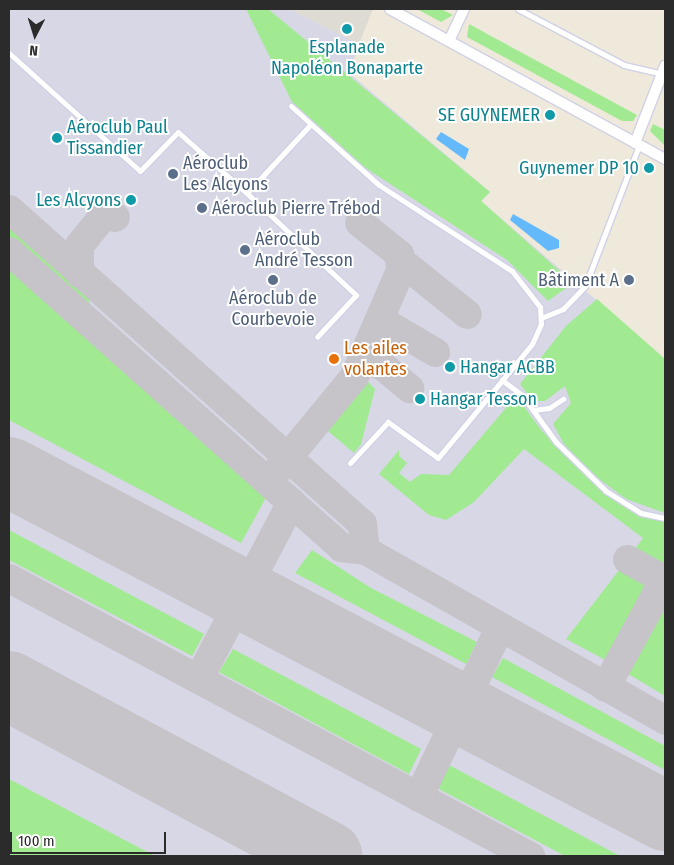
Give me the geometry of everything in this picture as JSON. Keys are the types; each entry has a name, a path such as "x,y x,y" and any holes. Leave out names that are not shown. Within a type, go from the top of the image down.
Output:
{"street":[{"path":"390,9 665,159"},
{"path":"449,41 464,9"},
{"path":"637,144 664,70"}],"lane":[{"path":"518,9 624,65 664,70"},
{"path":"9,53 140,171 178,132 246,193 356,295 317,337"},
{"path":"291,106 309,126 379,185 512,271 537,300 540,318 532,344 438,458 388,422 350,463"},
{"path":"246,193 309,126"},
{"path":"540,318 563,309 585,286 637,144"},
{"path":"502,380 533,410 556,442 606,492 641,513 665,518"},
{"path":"533,410 549,408 563,399"}],"shaded area":[{"path":"9,9 290,9 359,44 349,73 490,192 481,201 665,359 665,856 9,856"},
{"name":"Esplanade Napoléon Bonaparte","path":"290,9 373,9 359,44"}],"green space":[{"path":"246,9 268,9 490,192 481,201 573,283 548,301 507,260 364,167 292,102"},
{"path":"417,9 441,9 453,15 441,22"},
{"path":"469,24 637,115 633,121 622,121 467,37"},
{"path":"653,124 665,130 665,146 650,131"},
{"path":"9,220 87,290 91,309 9,240"},
{"path":"9,258 269,492 241,543 9,420"},
{"path":"597,299 665,359 665,513 626,499 591,473 564,444 553,424 571,403 565,386 545,401 533,401 520,384 566,326"},
{"path":"361,375 375,389 361,444 354,453 322,426"},
{"path":"516,396 542,431 596,485 643,516 665,520 665,571 632,553 643,538 524,449 474,502 446,520 429,515 379,474 399,450 399,456 407,463 399,473 410,482 421,474 449,475"},
{"path":"9,530 204,634 192,656 9,560"},
{"path":"312,550 371,588 477,642 466,664 295,573"},
{"path":"623,565 655,582 611,663 566,639"},
{"path":"665,589 665,696 620,669"},
{"path":"233,649 421,749 409,774 219,672"},
{"path":"503,658 665,746 665,770 492,677"},
{"path":"449,765 620,856 565,856 437,788"},
{"path":"9,779 155,856 9,856"}],"water":[{"path":"441,132 469,149 465,160 436,139"},
{"path":"513,214 559,240 559,248 548,251 510,220"}],"taxiway":[{"path":"9,209 362,523 365,550"},
{"path":"79,273 79,245 103,215 115,217"},
{"path":"275,472 354,376 400,270 399,254 359,222"},
{"path":"9,251 341,547 365,550 665,720"},
{"path":"402,262 467,314"},
{"path":"379,319 435,352"},
{"path":"362,357 384,367 409,388"},
{"path":"198,679 291,502"},
{"path":"627,559 665,580"},
{"path":"9,578 530,856"},
{"path":"605,687 664,579"},
{"path":"418,797 499,628"}],"runway":[{"path":"9,472 665,816"},
{"path":"9,686 328,856"}],"place":[{"name":"Esplanade Napoléon Bonaparte","path":"347,29"},
{"name":"SE GUYNEMER","path":"550,115"},
{"name":"Aéroclub Paul Tissandier","path":"57,138"},
{"name":"Guynemer DP 10","path":"649,168"},
{"name":"Aéroclub Les Alcyons","path":"173,174"},
{"name":"Les Alcyons","path":"131,200"},
{"name":"Aéroclub Pierre Trébod","path":"202,208"},
{"name":"Aéroclub André Tesson","path":"245,250"},
{"name":"Aéroclub de Courbevoie","path":"273,280"},
{"name":"Bâtiment A","path":"629,280"},
{"name":"Les ailes volantes","path":"334,359"},
{"name":"Hangar ACBB","path":"450,367"},
{"name":"Hangar Tesson","path":"420,399"}]}
